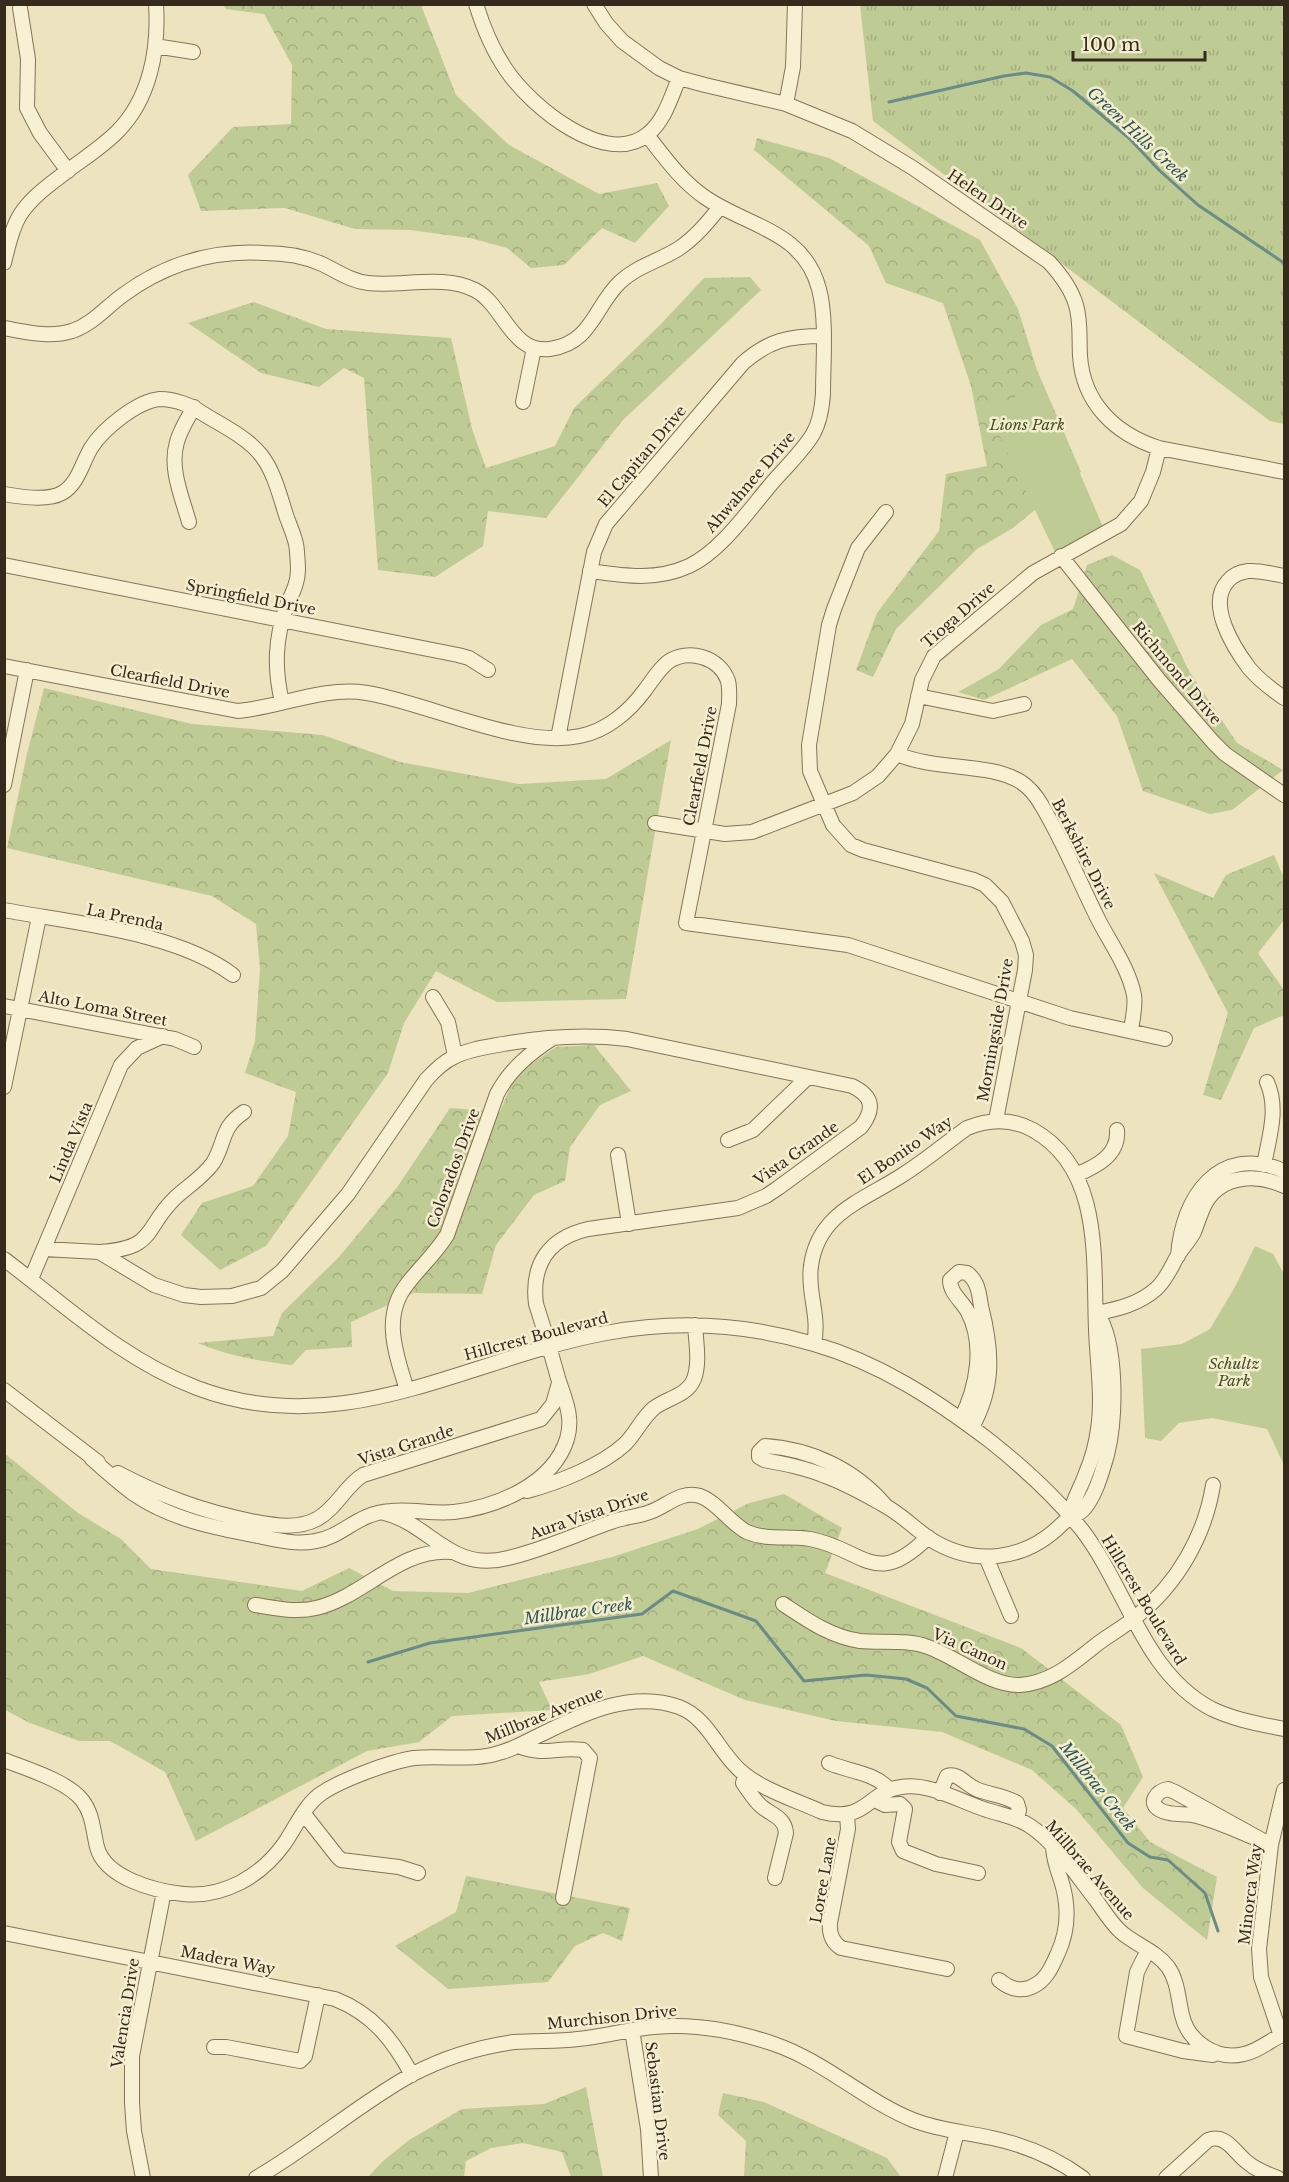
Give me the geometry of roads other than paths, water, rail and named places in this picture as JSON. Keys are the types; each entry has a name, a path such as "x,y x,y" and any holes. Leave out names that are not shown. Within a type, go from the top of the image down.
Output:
{"street":[{"path":"4,263 12,232 19,216 30,201 104,144 129,118 145,88 155,46 156,4"},
{"path":"476,4 488,35 507,71 519,87 546,111 602,144 618,145 633,142 647,135 663,115 679,78"},
{"name":"Helen Drive","path":"594,4 622,41 659,68 679,78 786,104 830,121 872,142 913,168 1049,262 1061,274 1076,306 1080,358 1089,393 1099,409 1125,434 1159,448 1284,472"},
{"path":"786,104 794,67 795,4"},
{"path":"20,8 28,59 27,108 40,133 68,171"},
{"path":"155,46 193,52"},
{"name":"Ahwahnee Drive","path":"590,570 631,577 660,576 688,566 711,552 812,435 818,423 822,402 822,304 814,275 806,260 784,238 720,207 690,185 647,135"},
{"path":"4,328 45,334 73,331 86,325 138,284 171,267 225,254 267,253 308,259 351,279 367,283 446,282 462,285 476,290 488,299 513,333 534,348 549,349 577,339 587,330 609,294 619,283 642,266 679,248 702,228 720,207"},
{"name":"El Capitan Drive","path":"558,738 590,570 599,537 606,524 743,363 765,346 781,339 796,336 823,336"},
{"path":"523,402 534,348"},
{"path":"4,487 45,498 61,494 73,484 91,448 102,433 138,406 159,399 194,407 247,442 260,454 270,469 296,544 298,569 293,595 288,602 283,620 275,668 282,702"},
{"path":"189,522 174,464 176,443 194,407"},
{"name":"Tioga Drive","path":"655,823 725,834 752,832 853,793 866,785 878,776 897,754 912,724 927,667 934,656 1022,582 1061,556 1110,532 1131,515 1147,488 1159,448"},
{"path":"4,494 27,499 37,496"},
{"name":"Morningside Drive","path":"886,512 858,548 829,625 809,745 810,771 833,825 841,837 851,845 974,880 986,885 1002,902 1022,941 1026,955 996,1120"},
{"name":"Richmond Drive","path":"1061,556 1159,680 1213,742 1284,795"},
{"name":"Springfield Drive","path":"4,566 458,655 469,658 488,670"},
{"path":"1284,576 1260,571 1240,573 1225,584 1219,603 1226,627 1249,668 1284,698"},
{"name":"Clearfield Drive","path":"4,666 224,709 252,710 333,691 367,693 498,729 558,738 591,734 619,717 633,705 659,670 669,661 683,656 698,655 721,668 727,679 729,698 686,923 848,945 1070,1018 1165,1039"},
{"path":"4,785 27,670"},
{"path":"918,696 993,711 1024,704"},
{"name":"Berkshire Drive","path":"897,754 930,765 997,773 1024,784 1034,793 1125,970 1134,997 1131,1032"},
{"name":"La Prenda","path":"4,910 130,934 174,945 216,964 233,975"},
{"path":"4,1087 39,917"},
{"path":"433,997 448,1022 455,1056"},
{"name":"Alto Loma Street","path":"4,1006 163,1036 194,1047"},
{"name":"Linda Vista","path":"31,1279 121,1065 137,1048 163,1036"},
{"name":"Vista Grande","path":"4,1390 92,1459 158,1494 196,1508 277,1526 305,1524 327,1512 363,1475 541,1419 553,1404 559,1380 536,1304 535,1291 537,1273 552,1246 573,1233 723,1212 753,1203 778,1188 861,1127 868,1119 871,1110 869,1099 862,1091 852,1086 627,1039 607,1036 555,1037 480,1048 455,1056 434,1071 418,1089 348,1194 282,1272 261,1288 232,1296 184,1295 154,1286 99,1252 44,1249"},
{"name":"Colorados Drive","path":"407,1390 392,1336 392,1322 399,1297 406,1285 440,1248 447,1235 497,1094 503,1083 518,1064 555,1037"},
{"path":"728,1140 753,1130 808,1077"},
{"path":"1264,1165 1274,1113 1272,1092 1267,1082"},
{"path":"99,1252 124,1248 144,1239 175,1198 207,1170 219,1151 226,1129 244,1112"},
{"name":"El Bonito Way","path":"814,1344 816,1323 810,1268 819,1239 833,1219 853,1204 916,1167 967,1128 996,1120 1028,1127 1043,1136 1068,1160 1076,1175 1084,1192 1092,1228 1100,1408 1091,1460 1073,1502 1070,1516"},
{"path":"1076,1175 1095,1167 1111,1153 1116,1146 1117,1130"},
{"path":"618,1155 629,1224"},
{"path":"1178,1256 1180,1230 1190,1206 1204,1184 1224,1170 1236,1166 1264,1165 1284,1171"},
{"path":"1097,1313 1124,1307 1145,1298 1164,1281 1193,1234 1207,1201 1221,1187 1239,1179 1249,1178 1262,1178 1284,1186"},
{"name":"Hillcrest Boulevard","path":"4,1258 113,1343 140,1361 167,1375 210,1392 255,1403 315,1407 376,1399 549,1347 633,1328 695,1325 755,1330 814,1344 864,1362 891,1375 967,1423 1040,1483 1070,1516 1104,1562 1167,1674 1196,1699 1229,1716 1284,1728"},
{"path":"959,1272 966,1273 976,1283 990,1348 986,1391 967,1423 977,1363 975,1335 969,1314 950,1286 950,1280 959,1272"},
{"path":"92,1459 135,1494 192,1521 233,1532 293,1542 307,1543 330,1537 355,1521 376,1512 392,1510 454,1512 489,1504 555,1483 614,1452 633,1435 651,1411 688,1389 696,1372 695,1325"},
{"path":"513,1495 548,1470 562,1450 569,1427 569,1415 559,1380"},
{"path":"885,1505 826,1476 764,1461 759,1457 759,1452 765,1446 776,1446 831,1463 864,1484 885,1505 928,1537 956,1551 986,1557 1026,1550 1052,1533 1070,1516"},
{"name":"Via Canon","path":"783,1604 813,1624 842,1637 911,1643 927,1647 996,1680 1009,1684 1035,1683 1069,1666 1113,1631 1134,1619 1169,1584 1187,1557 1202,1527 1213,1485"},
{"name":"Aura Vista Drive","path":"451,1552 476,1560 505,1559 614,1521 652,1512 670,1501 690,1495 701,1496 713,1504 726,1518 748,1532 777,1538 810,1539 872,1563 897,1562 915,1550 928,1537"},
{"path":"376,1512 396,1517 451,1552"},
{"path":"255,1605 294,1610 315,1608 354,1591 418,1555 440,1551 451,1552"},
{"path":"986,1557 1011,1616"},
{"name":"Millbrae Avenue","path":"4,1760 73,1791 88,1808 101,1858 108,1866 133,1881 164,1891 198,1894 232,1887 244,1881 275,1855 321,1793 353,1778 412,1758 487,1756 518,1746 596,1710 632,1701 649,1701 680,1707 703,1724 734,1766 745,1776 822,1812 847,1815"},
{"path":"518,1746 546,1753 578,1749 587,1753 590,1758 563,1898"},
{"path":"830,1763 873,1776 890,1790 856,1813 847,1815"},
{"path":"745,1776 743,1783 755,1799 786,1825 775,1878"},
{"path":"940,1793 947,1776 956,1776 976,1790 999,1795 1017,1803 1019,1810 1017,1819"},
{"name":"Millbrae Avenue","path":"890,1790 910,1786 940,1793 1017,1819 1030,1826 1053,1848 1119,1930 1159,1958 1169,1968 1177,1988 1182,2017 1195,2039 1215,2053 1227,2056"},
{"path":"1168,1789 1271,1845 1203,1818 1158,1809 1154,1803 1154,1796 1160,1790 1168,1789"},
{"name":"Minorca Way","path":"1283,2035 1261,1977 1259,1963 1271,1845 1284,1790"},
{"path":"875,1800 885,1805 900,1804 905,1809 899,1842 903,1851 936,1864 978,1873"},
{"path":"304,1814 341,1860 399,1867 418,1873"},
{"name":"Loree Lane","path":"847,1815 849,1829 830,1923 831,1938 842,1948 947,1969"},
{"path":"999,1980 1016,1990 1034,1986 1042,1981 1049,1971 1063,1942 1068,1915 1053,1848"},
{"name":"Valencia Drive","path":"143,2178 134,2131 132,2079 136,2031 164,1891"},
{"name":"Madera Way","path":"4,1933 318,1995 350,2005 378,2025 399,2052 412,2075"},
{"path":"1148,1950 1137,1972 1126,2036 1183,2051 1227,2056 1242,2055 1256,2050 1283,2035"},
{"path":"214,2047 226,2047 300,2061 303,2059 318,1995"},
{"name":"Murchison Drive","path":"256,2178 412,2075 453,2057 494,2046 578,2039 632,2030 679,2026 729,2031 798,2054 894,2111 914,2120 957,2132 989,2137 1035,2151 1055,2160 1083,2178"},
{"name":"Sebastian Drive","path":"632,2030 648,2129 651,2178"},
{"path":"945,2178 957,2132"},
{"path":"1167,2178 1208,2140 1220,2138 1248,2163 1278,2178"}],"waterway":[{"name":"Green Hills Creek","path":"889,102 1004,76 1026,73 1050,77 1073,91 1129,138 1159,170 1198,205 1284,263"},
{"name":"Millbrae Creek","path":"368,1662 430,1643 642,1614 673,1591 756,1621 804,1681 866,1675 906,1679 927,1688 956,1716 1024,1729 1052,1746 1128,1843 1150,1857 1168,1860 1205,1893 1218,1931"}],"park label":[{"name":"Lions Park","path":"1027,424"},
{"name":"Schultz Park","path":"1234,1372"}]}
